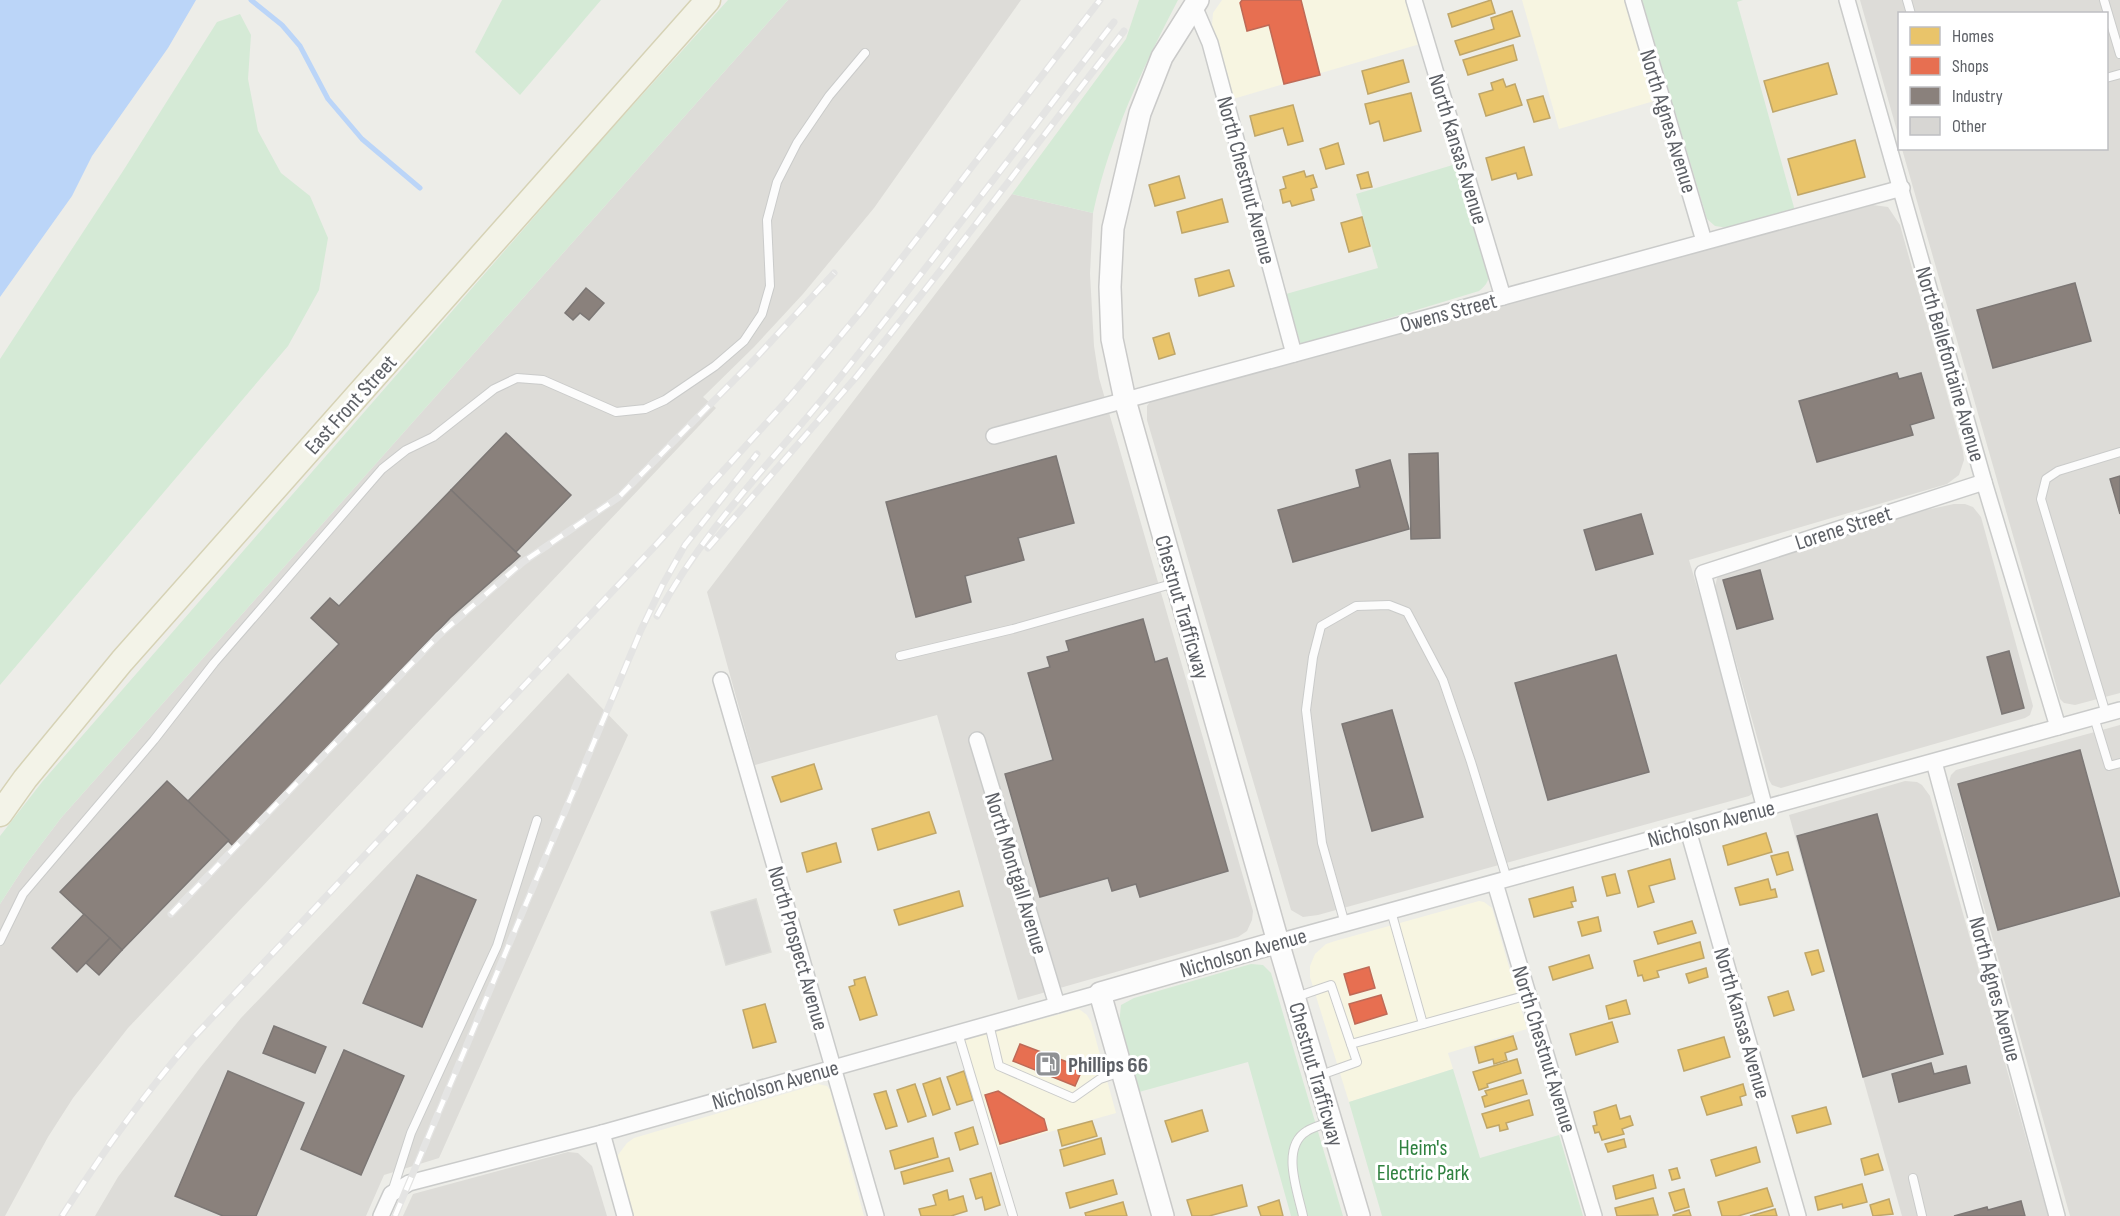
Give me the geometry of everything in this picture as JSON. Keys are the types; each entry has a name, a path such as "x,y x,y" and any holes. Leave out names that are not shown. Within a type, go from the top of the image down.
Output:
{"main road":[{"name":"East Front Street","path":"0,814 24,779 122,661 708,0"}],"street":[{"name":"North Kansas Avenue","path":"1414,0 1503,297"},
{"name":"North Agnes Avenue","path":"1633,0 1704,241"},
{"name":"North Bellefontaine Avenue","path":"1847,0 1984,482 2058,727"},
{"name":"North Chestnut Avenue","path":"1196,3 1210,44 1294,354"},
{"name":"Chestnut Trafficway","path":"1196,3 1162,57 1140,113 1113,228 1110,287 1112,339 1125,400 1278,942 1359,1216"},
{"name":"Owens Street","path":"994,436 1902,189"},
{"name":"Lorene Street","path":"1765,808 1703,573 1984,482"},
{"name":"North Prospect Avenue","path":"721,680 876,1216"},
{"name":"Nicholson Avenue","path":"391,1194 409,1183 602,1133 1278,942 2107,714"},
{"name":"North Montgall Avenue","path":"977,740 1057,1005"},
{"name":"North Agnes Avenue","path":"1934,762 2057,1216"},
{"name":"North Kansas Avenue","path":"1688,830 1798,1216"},
{"name":"North Chestnut Avenue","path":"1501,881 1528,995 1594,1216"},
{"path":"1100,993 1163,1216"},
{"path":"602,1133 625,1216"},
{"path":"381,1216 391,1194"}],"lane":[{"path":"2108,14 2120,54"},
{"path":"0,941 23,894 154,740 214,663 382,469 406,450 433,437 494,388 508,381 517,378 543,380 616,412 645,409 665,400 715,366 744,341 762,314 770,286 767,220 777,182 797,143 829,96 865,53"},
{"path":"2120,452 2058,471 2046,479 2041,499 2107,714 2109,766 2120,763"},
{"path":"900,656 1013,629 1177,583"},
{"path":"1345,924 1322,843 1306,710 1313,657 1321,626 1356,606 1389,605 1407,612 1443,680 1471,762 1501,881"},
{"path":"391,1194 411,1132 497,946 537,820"},
{"path":"1391,911 1423,1024"},
{"path":"1294,997 1331,985 1351,1044 1356,1062 1318,1076"},
{"path":"1351,1044 1528,995"},
{"path":"989,1024 999,1066 1073,1098 1100,1079 1122,1072"},
{"path":"958,1033 1013,1216"},
{"path":"1303,1216 1292,1161 1296,1141 1306,1131 1331,1122"},
{"path":"1913,1178 1922,1216"}],"shaded area":[{"path":"788,0 1021,0 874,208 803,294 703,397 716,408 128,1028 73,1098 48,1137 5,1216 0,1216 0,904 24,867 61,818"},
{"path":"1222,0 1407,0 1420,44 1233,99 1212,25 1213,13"},
{"path":"1522,0 1625,0 1654,101 1559,129"},
{"path":"1860,0 2120,0 2120,693 2075,705 2064,703 2060,699 1902,150 2108,150 2108,12 1898,12 1898,134"},
{"path":"1012,194 1093,213 1090,274 1094,346 1099,378 1253,911 1247,931 1238,937 1018,1000 937,715 755,765 707,592"},
{"path":"1873,205 1888,207 1900,225 1964,460 1959,475 1947,484 1689,560 1755,782 1753,793 1749,796 1318,915 1303,917 1291,910 1147,420 1147,406 1150,402 1155,398"},
{"path":"1954,504 1973,507 1981,517 2033,706 2030,715 1781,788 1772,785 1715,587 1717,578 1723,574 1926,510"},
{"path":"568,673 628,735 439,1158 384,1175 366,1216 95,1216 118,1177 200,1068 241,1018"},
{"path":"2120,725 2120,1216 2070,1216 1949,782 1956,770"},
{"path":"1905,781 1922,785 1930,796 2048,1216 1902,1216 1789,815"},
{"path":"1479,901 1492,908 1527,1029 1448,1053 1453,1069 1349,1102 1310,977 1310,966 1315,954 1326,944 1335,941"},
{"path":"1079,1009 1087,1015 1091,1022 1116,1113 997,1147 964,1040"},
{"path":"818,1084 827,1086 830,1090 864,1216 629,1216 615,1159 627,1143 634,1138"},
{"path":"568,1152 578,1153 592,1166 607,1216 403,1216 413,1194"}],"green space":[{"path":"502,0 601,0 520,95 475,52"},
{"path":"728,0 788,0 61,818 24,867 0,904 0,836 42,782 595,147"},
{"path":"1139,0 1178,0 1128,104 1108,157 1093,213 1012,194 1126,39"},
{"path":"1642,0 1743,0 1737,2 1795,211 1728,228 1715,226 1707,219"},
{"path":"240,14 251,35 248,79 258,131 281,173 310,196 328,238 319,290 288,346 0,685 0,359 217,22"},
{"path":"1456,164 1489,275 1485,286 1479,291 1301,345 1286,294 1378,268 1356,194"},
{"path":"1251,964 1263,965 1271,973 1343,1216 1291,1216 1248,1062 1139,1092 1119,1024 1121,1005 1134,998"},
{"name":"Heim's Electric Park","path":"1453,1069 1480,1158 1559,1135 1583,1216 1382,1216 1349,1102"}],"water":[{"path":"0,0 196,0 168,48 92,156 72,196 0,297"}],"building: Homes":[{"path":"1491,0 1495,13 1452,27 1448,14"},
{"path":"1512,11 1520,36 1460,55 1455,41 1494,29 1491,18"},
{"path":"1513,45 1517,60 1468,75 1463,60"},
{"path":"1403,60 1409,82 1368,94 1362,71"},
{"path":"1828,63 1837,94 1773,112 1764,81"},
{"path":"1503,79 1506,87 1515,84 1522,105 1486,116 1479,94 1493,90 1491,83"},
{"path":"1411,93 1421,131 1384,141 1379,121 1370,124 1365,104"},
{"path":"1543,96 1550,118 1534,122 1527,100"},
{"path":"1293,105 1303,141 1288,145 1283,128 1255,136 1250,116"},
{"path":"1855,140 1865,177 1798,195 1788,159"},
{"path":"1338,143 1344,164 1326,169 1320,149"},
{"path":"1524,147 1532,175 1518,179 1516,173 1492,180 1486,158"},
{"path":"1304,171 1306,177 1313,175 1317,187 1311,189 1314,200 1292,206 1290,201 1283,203 1280,190 1286,188 1283,177"},
{"path":"1368,172 1372,187 1361,189 1357,175"},
{"path":"1179,176 1185,198 1155,206 1149,185"},
{"path":"1222,199 1228,222 1182,233 1177,212"},
{"path":"1362,217 1370,246 1349,252 1341,223"},
{"path":"1229,270 1234,286 1199,296 1195,279"},
{"path":"1169,333 1175,354 1159,359 1153,338"},
{"path":"814,764 822,789 781,802 772,777"},
{"path":"929,812 936,833 878,850 872,829"},
{"path":"1766,833 1772,852 1728,865 1723,846"},
{"path":"836,843 841,862 807,872 802,853"},
{"path":"1788,852 1793,870 1777,875 1771,856"},
{"path":"1670,859 1675,879 1649,886 1654,902 1638,907 1628,871"},
{"path":"1615,874 1620,893 1607,896 1602,877"},
{"path":"1768,879 1771,890 1775,889 1777,897 1740,905 1735,888"},
{"path":"1573,887 1576,901 1571,902 1573,907 1534,917 1529,899"},
{"path":"959,891 963,906 899,925 894,910"},
{"path":"1598,917 1601,931 1582,936 1578,922"},
{"path":"1692,921 1696,933 1658,944 1654,932"},
{"path":"1700,942 1704,958 1657,971 1659,977 1644,981 1642,975 1638,976 1634,961"},
{"path":"1818,950 1824,971 1812,975 1805,953"},
{"path":"1589,955 1593,968 1553,980 1549,967"},
{"path":"1706,968 1708,977 1689,983 1686,974"},
{"path":"865,977 877,1015 860,1020 849,987 855,985 854,980"},
{"path":"1788,991 1794,1010 1774,1016 1768,997"},
{"path":"1626,1000 1630,1014 1609,1019 1606,1006"},
{"path":"765,1004 776,1042 753,1048 743,1010"},
{"path":"1612,1022 1618,1042 1576,1055 1570,1034"},
{"path":"1513,1036 1517,1049 1505,1053 1507,1060 1494,1064 1493,1059 1479,1063 1475,1047"},
{"path":"1724,1037 1730,1057 1684,1071 1678,1050"},
{"path":"1517,1059 1521,1073 1487,1084 1488,1087 1479,1090 1473,1072"},
{"path":"964,1071 973,1100 957,1105 947,1077"},
{"path":"940,1078 950,1109 933,1115 923,1084"},
{"path":"1523,1080 1527,1094 1485,1107 1482,1097 1487,1095 1485,1091"},
{"path":"915,1084 926,1116 908,1122 897,1090"},
{"path":"1743,1084 1746,1095 1740,1097 1742,1105 1707,1115 1701,1097"},
{"path":"886,1091 897,1126 886,1129 874,1094"},
{"path":"1529,1100 1533,1115 1506,1123 1508,1129 1500,1131 1499,1125 1487,1128 1482,1114"},
{"path":"1616,1105 1620,1119 1630,1116 1633,1125 1622,1129 1624,1134 1602,1140 1599,1132 1595,1133 1593,1126 1597,1125 1594,1112"},
{"path":"1826,1107 1831,1124 1797,1133 1792,1116"},
{"path":"1202,1110 1208,1131 1172,1142 1165,1121"},
{"path":"1092,1121 1097,1136 1062,1146 1058,1130"},
{"path":"973,1127 978,1144 960,1150 955,1133"},
{"path":"933,1138 938,1157 895,1169 890,1151"},
{"path":"1101,1138 1105,1154 1064,1166 1060,1150"},
{"path":"1624,1139 1626,1147 1608,1152 1605,1144"},
{"path":"1756,1147 1760,1162 1716,1176 1711,1160"},
{"path":"1878,1154 1883,1170 1865,1175 1861,1159"},
{"path":"949,1158 953,1171 904,1184 901,1172"},
{"path":"1677,1168 1680,1178 1672,1180 1669,1170"},
{"path":"991,1173 1000,1205 985,1210 982,1197 976,1199 970,1179"},
{"path":"1653,1175 1656,1188 1616,1199 1613,1186"},
{"path":"1113,1180 1117,1194 1070,1208 1066,1193"},
{"path":"1862,1184 1867,1202 1843,1208 1842,1204 1818,1210 1815,1197"},
{"path":"1242,1185 1247,1206 1209,1216 1192,1216 1187,1200"},
{"path":"1767,1188 1773,1206 1738,1216 1722,1216 1718,1202"},
{"path":"1684,1189 1689,1207 1675,1211 1669,1193"},
{"path":"947,1190 949,1200 963,1196 967,1211 951,1216 921,1216 919,1209 936,1205 933,1195"},
{"path":"1653,1198 1658,1215 1617,1216 1615,1208"},
{"path":"1889,1199 1893,1214 1873,1216 1870,1205"},
{"path":"1279,1200 1283,1216 1261,1216 1258,1207"},
{"path":"1123,1202 1127,1216 1086,1216 1085,1213"},
{"path":"1775,1209 1777,1216 1750,1216"},
{"path":"1689,1210 1691,1216 1673,1216 1673,1215"}],"building: Shops":[{"path":"1242,0 1301,0 1320,75 1284,84 1269,25 1247,31 1240,3"},
{"path":"1369,967 1375,988 1350,995 1344,974"},
{"path":"1381,995 1387,1014 1355,1024 1349,1004"},
{"name":"Phillips 66","path":"1020,1044 1083,1068 1075,1086 1013,1061"},
{"path":"998,1091 1044,1119 1047,1130 1000,1144 985,1095"}],"building: Industry":[{"path":"2075,283 2091,341 1993,368 1977,310"},
{"path":"586,288 604,303 589,320 580,313 573,320 565,313"},
{"path":"1897,373 1899,379 1921,373 1934,418 1910,425 1913,435 1817,462 1799,401"},
{"path":"506,433 571,495 516,552 451,490"},
{"path":"1438,453 1440,538 1411,539 1409,454"},
{"path":"1056,456 1074,523 1018,538 1024,560 965,576 971,602 916,617 886,502"},
{"path":"1390,460 1409,529 1293,562 1278,510 1360,487 1356,470"},
{"path":"2120,476 2120,514 2110,479"},
{"path":"451,490 520,556 450,618 233,846 188,801 339,644 311,618 330,598 339,606"},
{"path":"1641,514 1653,554 1596,570 1584,530"},
{"path":"1760,570 1773,619 1737,629 1723,580"},
{"path":"1143,619 1155,662 1167,658 1228,871 1140,897 1136,884 1112,891 1108,878 1040,897 1005,774 1053,760 1028,673 1050,667 1047,657 1069,651 1066,641"},
{"path":"2009,651 2024,708 2002,714 1987,657"},
{"path":"1616,655 1649,772 1548,800 1515,683"},
{"path":"1392,710 1423,817 1372,831 1342,724"},
{"path":"2080,750 2120,896 1998,930 1958,784"},
{"path":"167,781 229,840 122,950 60,892"},
{"path":"1877,814 1943,1054 1863,1077 1797,836"},
{"path":"417,875 476,900 422,1027 363,1003"},
{"path":"84,914 110,938 77,972 52,948"},
{"path":"110,938 122,950 99,975 86,963"},
{"path":"274,1026 326,1047 315,1073 263,1053"},
{"path":"344,1050 404,1076 361,1175 301,1149"},
{"path":"1931,1063 1934,1074 1966,1066 1970,1083 1899,1102 1892,1074"},
{"path":"228,1071 304,1103 256,1216 223,1216 175,1196"},
{"path":"2021,1201 2025,1216 1954,1216 1987,1207 1988,1210"}],"building: Other":[{"path":"756,899 771,952 726,965 711,912"}],"waterway":[{"path":"251,0 282,25 300,46 328,99 362,139 420,188"}],"railway":[{"path":"62,1216 124,1124 193,1038 656,545 790,397 862,310 1100,0"},
{"path":"657,616 717,524 869,341 1114,22"},
{"path":"708,548 857,376 1124,31"},
{"path":"171,914 438,636 523,562 619,497 753,361 834,273"},
{"path":"395,1216 641,630 685,545 757,454"}],"place":[{"name":"Phillips 66","path":"1048,1064"}]}
